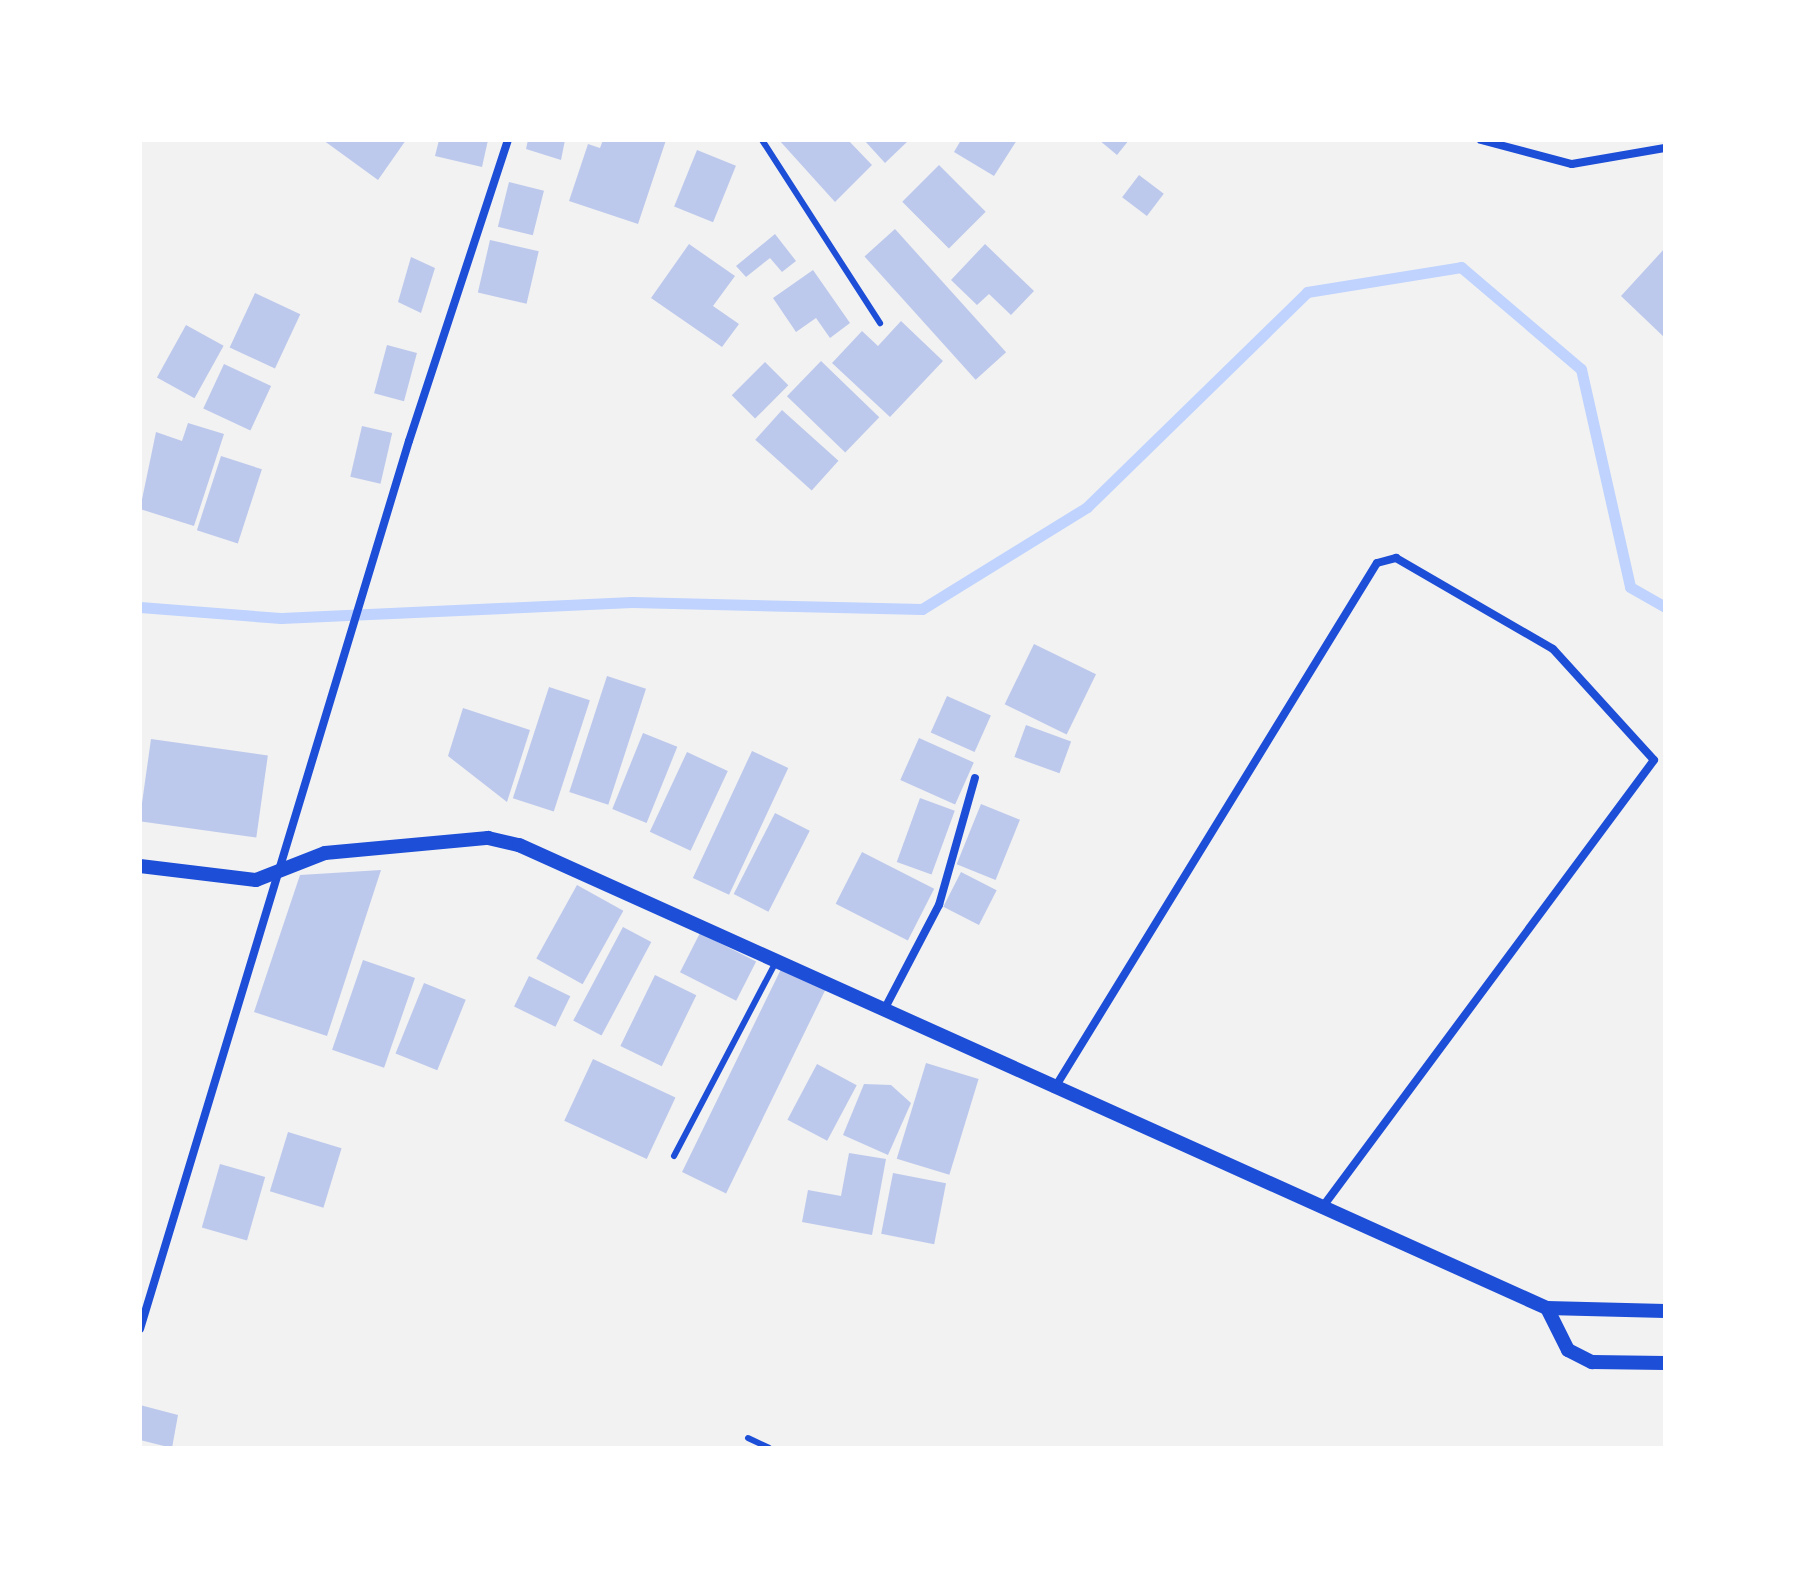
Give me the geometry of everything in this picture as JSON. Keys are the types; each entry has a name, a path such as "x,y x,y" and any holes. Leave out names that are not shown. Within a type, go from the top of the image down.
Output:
{"street":[{"path":"140,1329 284,873 409,441 508,140"},
{"path":"1481,140 1572,164 1665,148"},
{"path":"1054,1090 1377,563 1396,558 1553,649 1654,760 1319,1211"},
{"path":"883,1011 939,905 975,778"},
{"path":"140,866 225,880 284,873 325,853 488,838 519,845 1319,1211 1547,1308 1663,1307"},
{"path":"1547,1308 1568,1350 1592,1362 1665,1363"}],"lane":[{"path":"762,140 880,323"},
{"path":"674,1156 776,962"},
{"path":"748,1438 769,1448"}],"building":[{"path":"323,140 406,140 378,180"},
{"path":"439,140 488,140 482,167 435,156"},
{"path":"528,140 565,140 561,160 526,149"},
{"path":"603,140 666,140 638,224 569,201 588,144 600,148"},
{"path":"779,140 848,140 872,165 835,202"},
{"path":"864,140 909,140 885,163"},
{"path":"961,140 1017,140 994,176 954,152"},
{"path":"1099,140 1129,140 1117,155"},
{"path":"697,150 736,166 713,222 674,207"},
{"path":"939,165 986,212 949,248 902,202"},
{"path":"1139,175 1164,194 1147,216 1122,197"},
{"path":"509,182 544,191 533,235 498,227"},
{"path":"895,229 1006,352 976,380 865,256"},
{"path":"775,234 796,261 782,272 770,258 746,277 736,266"},
{"path":"490,240 539,251 527,304 478,293"},
{"path":"689,244 735,276 713,306 739,324 722,347 651,298"},
{"path":"985,244 1034,291 1011,315 989,294 977,305 951,280"},
{"path":"1665,248 1665,338 1621,296"},
{"path":"411,257 435,268 421,313 398,302"},
{"path":"813,270 850,323 830,338 816,318 796,332 773,298"},
{"path":"255,293 300,314 275,369 230,347"},
{"path":"901,321 943,361 890,417 832,363 862,331 878,346"},
{"path":"186,325 224,346 195,398 157,377"},
{"path":"387,345 417,353 404,401 374,393"},
{"path":"821,361 879,417 845,453 787,396"},
{"path":"765,362 788,385 755,419 732,395"},
{"path":"224,364 271,386 250,430 203,408"},
{"path":"782,410 838,461 812,491 755,440"},
{"path":"188,423 224,434 194,526 140,509 156,432 182,441"},
{"path":"362,426 392,433 381,484 350,477"},
{"path":"221,456 262,469 238,543 197,530"},
{"path":"1034,644 1096,674 1067,734 1005,704"},
{"path":"607,676 646,689 608,805 569,792"},
{"path":"549,687 590,700 554,812 513,798"},
{"path":"947,696 991,716 975,752 931,733"},
{"path":"463,708 530,730 507,802 448,756"},
{"path":"1026,725 1071,741 1059,773 1014,757"},
{"path":"643,733 677,747 647,823 612,809"},
{"path":"919,738 974,762 955,804 900,780"},
{"path":"151,739 268,755 256,838 140,821"},
{"path":"752,751 788,768 729,895 693,878"},
{"path":"687,752 728,771 691,851 650,832"},
{"path":"920,798 955,811 932,875 897,862"},
{"path":"981,804 1020,820 996,880 957,864"},
{"path":"775,813 810,831 768,912 734,894"},
{"path":"862,852 934,889 908,940 836,904"},
{"path":"381,870 327,1036 254,1012 300,875"},
{"path":"961,872 997,890 979,925 943,907"},
{"path":"577,885 623,911 583,984 536,958"},
{"path":"623,927 651,942 601,1036 573,1021"},
{"path":"700,933 756,962 736,1001 680,972"},
{"path":"363,960 415,978 384,1068 332,1050"},
{"path":"782,967 826,988 726,1193 682,1172"},
{"path":"655,975 696,995 662,1066 620,1046"},
{"path":"529,976 570,996 555,1027 514,1007"},
{"path":"424,983 466,1000 437,1070 396,1053"},
{"path":"593,1059 675,1097 647,1159 564,1121"},
{"path":"926,1063 979,1079 949,1175 897,1159"},
{"path":"817,1064 857,1085 827,1141 787,1120"},
{"path":"864,1084 891,1085 911,1103 888,1155 843,1135"},
{"path":"288,1132 342,1148 323,1208 270,1191"},
{"path":"849,1153 886,1159 872,1235 802,1222 808,1190 841,1196"},
{"path":"220,1164 265,1177 247,1240 202,1227"},
{"path":"893,1173 946,1183 934,1244 881,1234"},
{"path":"140,1405 178,1415 172,1448 140,1440"}],"waterway":[{"path":"140,607 281,618 632,602 922,609 1087,507 1307,292 1461,267 1581,369 1630,587 1665,607"}]}
